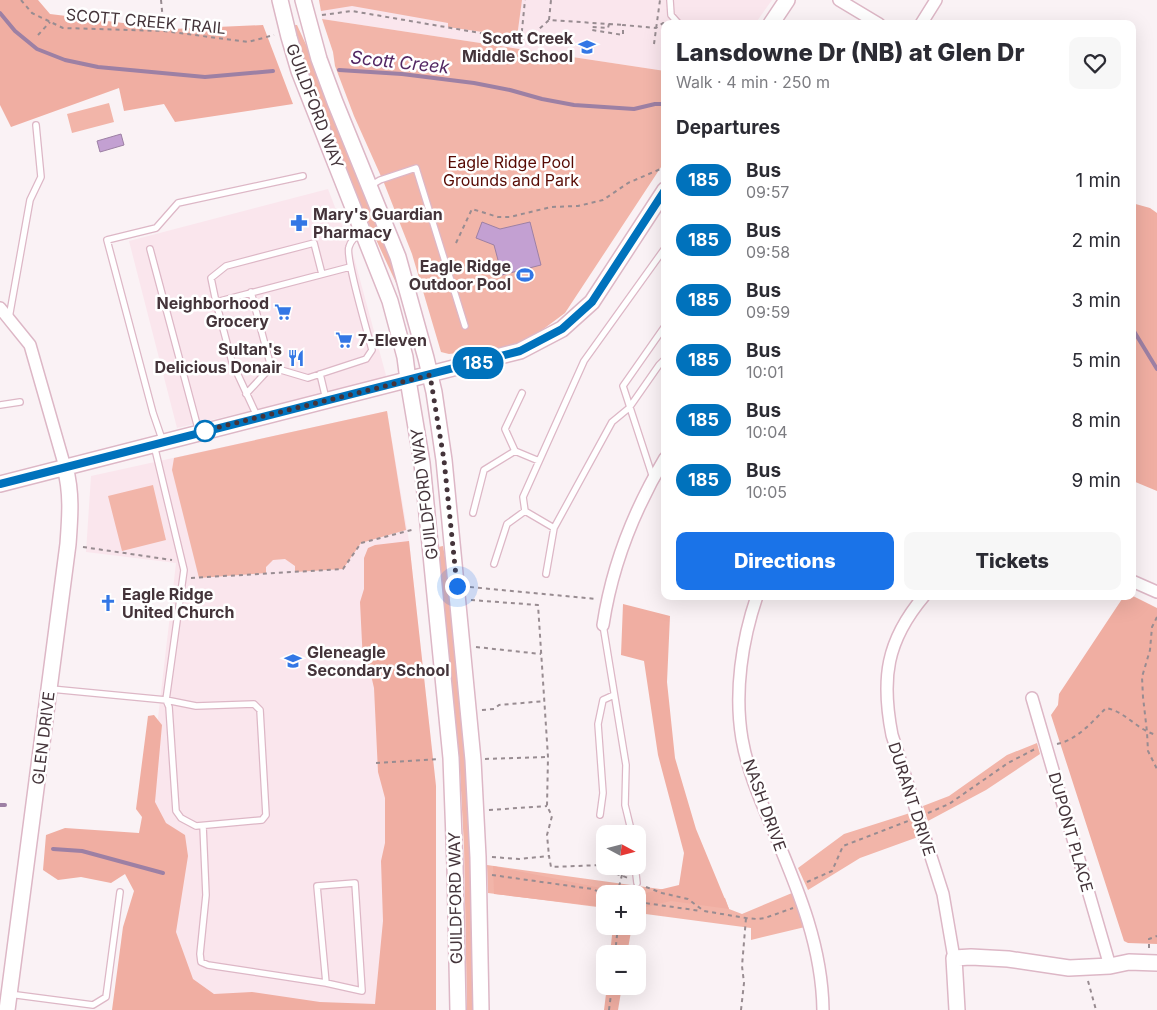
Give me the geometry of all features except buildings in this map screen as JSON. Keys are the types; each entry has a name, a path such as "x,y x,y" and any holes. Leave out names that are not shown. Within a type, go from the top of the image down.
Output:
{"main road":[{"name":"GUILDFORD WAY","path":"280,0 299,70 390,301 404,357 422,463 451,758 458,1010"},
{"name":"GUILDFORD WAY","path":"303,0 322,68 334,102 398,257 430,375 444,460 473,760 478,857 482,1010"},
{"path":"774,20 787,0"},
{"path":"0,484 520,351 562,329 592,302 661,196"},
{"name":"GLEN DRIVE","path":"7,1010 69,529 70,488 65,467"},
{"path":"954,958 1008,959 1050,966 1084,967 1110,966 1129,962 1157,963"},
{"name":"DURANT DRIVE","path":"954,958 957,1010"}],"street":[{"path":"839,0 872,20"},
{"path":"924,20 936,0"},
{"path":"0,308 30,344 65,467"},
{"path":"603,625 607,600 626,536 637,508 661,465"},
{"path":"1136,583 1157,592"},
{"name":"NASH DRIVE","path":"756,600 750,615 743,658 739,711 742,739 749,768 800,895 812,930 819,963 823,1010"},
{"name":"DURANT DRIVE","path":"921,600 903,625 892,649 886,688 887,711 892,735 943,894 954,958"},
{"name":"DUPONT PLACE","path":"1032,698 1110,966"}],"lane":[{"path":"670,0 671,15 675,20"},
{"path":"9,318 30,200 41,178 36,125"},
{"path":"370,186 380,180 416,168 465,326"},
{"path":"49,689 166,700 196,706 254,704 260,710 266,815 262,820 203,826 188,823 176,811 169,707 166,700 184,570 153,413 107,240 156,228 178,203 303,176"},
{"path":"271,367 308,378 366,359 372,350 350,267 348,248 354,238 364,232"},
{"path":"257,418 232,362 216,302 212,278 226,266 314,243 322,274"},
{"path":"150,249 199,432"},
{"path":"525,511 523,497 584,361 661,254"},
{"path":"216,302 350,267"},
{"path":"251,292 271,367"},
{"path":"653,478 622,386 661,332"},
{"path":"546,574 554,528 612,422 629,408 661,363"},
{"path":"246,394 271,367"},
{"path":"320,374 327,401"},
{"path":"522,393 505,429 514,451 539,461"},
{"path":"0,405 20,402"},
{"path":"473,513 484,470 514,451"},
{"path":"525,511 554,528"},
{"path":"494,564 507,524 525,511"},
{"path":"603,625 626,765 625,805 630,825"},
{"path":"600,815 603,793 598,724 603,700 614,695"},
{"path":"203,826 206,895 200,954 201,962 208,965 326,982 362,991 355,883 317,886 326,982"},
{"path":"636,875 637,883"},
{"path":"9,994 93,1005 106,997 120,892"}],"path":[{"name":"SCOTT CREEK TRAIL","path":"21,0 32,13 63,28 164,31 248,42 276,34"},
{"path":"160,0 164,31"},
{"path":"521,40 525,0"},
{"path":"320,16 352,11 521,40 537,32 550,20 551,0"},
{"path":"654,44 660,0"},
{"path":"550,20 656,28 661,24"},
{"path":"38,34 50,22"},
{"path":"609,24 608,28 592,27 592,30 623,34 623,25"},
{"path":"456,243 472,209 498,217 510,217 551,207 578,206 603,200 628,183 661,169"},
{"path":"183,578 343,569 361,543 406,530 417,529"},
{"path":"83,547 182,561"},
{"path":"468,586 607,600"},
{"path":"470,600 538,605 548,757 547,806 552,816 547,835 551,867 596,865"},
{"path":"1157,617 1152,627 1150,650 1142,677 1148,751 1157,769"},
{"path":"474,647 541,654"},
{"path":"480,711 494,709 499,705 545,701"},
{"path":"926,814 949,804 1008,763 1046,746 1062,743 1082,732 1106,708 1113,710 1147,732 1157,735"},
{"path":"483,759 548,757"},
{"path":"376,762 439,759"},
{"path":"487,810 547,806"},
{"path":"804,883 832,871 843,846 912,820"},
{"path":"490,857 520,859 549,856"},
{"path":"490,875 596,891"},
{"path":"619,885 622,875 662,892 688,898 704,911"},
{"path":"646,903 758,920 786,911"},
{"path":"741,1010 744,983 742,966 746,918"},
{"path":"1149,939 1157,936"},
{"path":"1084,967 1096,1010"},
{"path":"609,1010 611,995"}],"shaded area":[{"path":"0,0 38,0 50,14 172,29 263,25 293,104 175,122 164,104 124,111 119,88 11,127 0,105"},
{"name":"Scott Creek Middle School","path":"319,0 772,0 758,20 661,20 661,70 322,19"},
{"path":"121,134 124,145 100,152 97,141"},
{"path":"328,189 353,254 387,379 177,428 129,241"},
{"path":"1136,204 1150,208 1157,213 1157,491 1136,482"},
{"path":"482,222 500,229 530,222 541,265 502,275 494,245 476,238"},
{"name":"Gleneagle Secondary School","path":"387,411 409,541 436,786 436,1010 132,1010 145,830 176,563 86,552 91,476"},
{"path":"409,541 436,786 436,1010 112,1010 123,927 134,891 125,874 111,883 81,877 58,880 43,870 46,835 65,828 139,833 142,817 136,809 148,716 154,715 162,725 155,802 166,823 185,835 188,856 176,932 193,979 214,994 252,992 320,1002 375,1004 383,921 381,861 385,843 385,798 378,772 374,688 371,675 363,663 360,602 364,589 364,558 368,548 375,545"},
{"path":"1136,598 1157,608 1157,944 1128,943 1124,941 1051,715 1058,705 1059,694 1121,600 1136,600"},
{"path":"623,604 670,616 667,682 675,758 696,829 729,909 671,901 646,907 646,893 679,885 684,853 658,755 644,661 621,655"},
{"path":"493,866 596,887 596,906 494,894"},
{"path":"612,935 630,935 629,945 611,945"},
{"path":"606,995 620,995 618,1010 604,1010"}],"green space":[{"path":"319,0 522,0 517,37 448,27 448,23 352,6 321,11"},
{"name":"Eagle Ridge Pool Grounds and Park","path":"322,19 661,70 661,167 565,313 522,345 449,354 441,352 412,254 384,183 354,116 335,66 333,52"},
{"path":"293,25 297,25 311,56 364,185 400,283 397,285 355,194 311,87"},
{"path":"109,103 114,122 72,133 67,114"},
{"path":"387,411 406,530 361,543 343,569 295,572 295,566 285,559 273,560 266,567 266,573 199,578 172,470 174,458"},
{"path":"153,485 166,540 122,551 108,496"},
{"path":"443,546 464,724 470,847 474,1010 467,1010 464,847 460,771 438,547"},
{"path":"1037,743 1040,754 986,790 928,821 923,806 949,796 1007,755"},
{"path":"910,813 918,837 860,858 808,890 798,868 844,834"},
{"path":"487,865 631,885 596,885 596,907 488,893"},
{"path":"646,887 725,898 729,909 742,914 792,893 805,927 751,940 751,928 646,914"}],"waterway":[{"name":"Scott Creek","path":"0,13 15,31 37,49 65,60 98,67 205,77 273,71"},
{"name":"Scott Creek","path":"339,70 402,74 474,83 574,105 634,109 661,104"},
{"name":"Scott Creek","path":"1136,335 1157,369"},
{"path":"0,805 5,805"},
{"path":"53,849 82,851 163,873"}],"bus line":[{"name":"185","path":"0,484 386,385 453,370 520,351 537,344 562,329 592,302 661,196"}],"place":[{"name":"Scott Creek Middle School","path":"587,47"},
{"name":"Mary's Guardian Pharmacy","path":"299,223"},
{"name":"Eagle Ridge Outdoor Pool","path":"525,275"},
{"name":"Neighborhood Grocery","path":"283,312"},
{"name":"7-Eleven","path":"344,340"},
{"name":"Sultan's Delicious Donair","path":"296,358"},
{"name":"Eagle Ridge United Church","path":"108,603"},
{"name":"Gleneagle Secondary School","path":"293,661"}],"route":[{"path":"205,431 199,432 430,375 444,460 457,586"}]}
